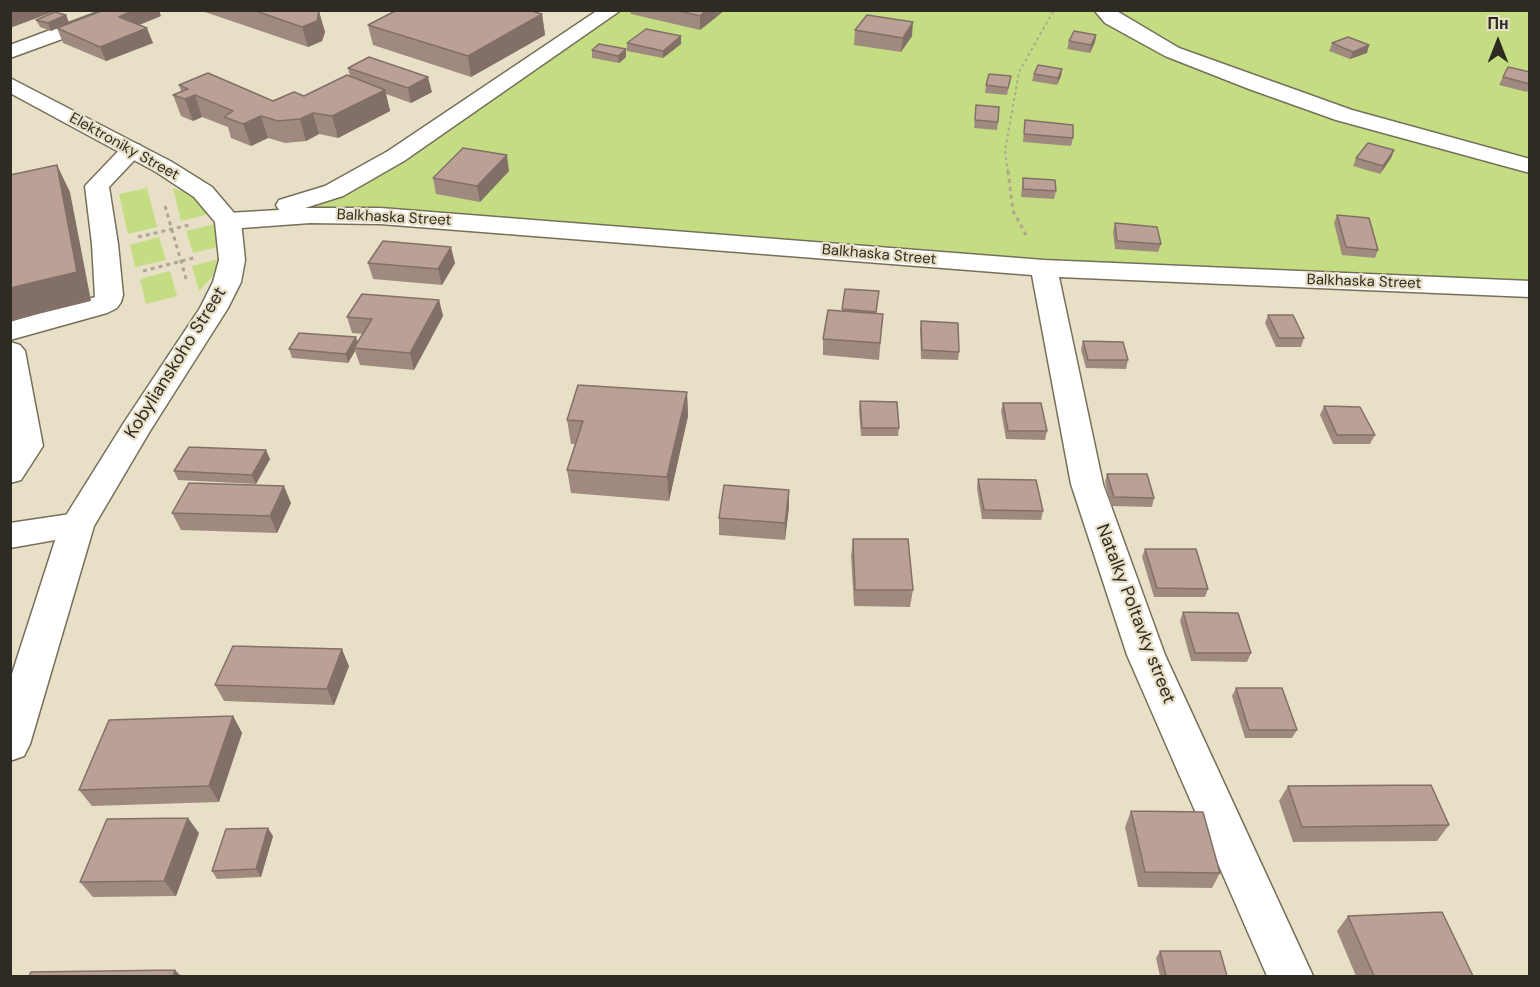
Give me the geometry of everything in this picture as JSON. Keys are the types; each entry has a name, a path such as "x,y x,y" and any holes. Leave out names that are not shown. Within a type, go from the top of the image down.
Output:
{"street":[{"path":"10,52 124,10"},
{"path":"228,229 334,191 396,156 612,10"},
{"path":"1103,10 1112,19 1172,52 1257,84 1344,114 1530,166"},
{"name":"Elektroniky Street","path":"10,84 140,154 203,192 228,229"},
{"path":"10,331 107,302 109,295 105,244 97,186 140,154"},
{"name":"Balkhaska Street","path":"228,229 310,215 380,216 1044,268 1525,293"},
{"name":"Kobylianskoho Street","path":"10,744 78,525 227,282 232,260 228,229"},
{"name":"Natalky Poltavky street","path":"1044,268 1087,484 1146,655 1290,976"},
{"path":"10,351 27,446 10,472"},
{"path":"12,532 78,525"}],"path":[{"path":"1044,268 1013,211 1005,151 1019,72 1054,10"},
{"path":"140,154 173,228 200,329"},
{"path":"105,244 173,228 228,229"},
{"path":"108,280 182,261 228,229"}],"green space":[{"path":"612,11 1529,11 1529,289 1044,268 380,216 228,221 334,191"},
{"path":"147,188 157,227 128,234 119,194"},
{"path":"173,188 192,195 210,214 181,221"},
{"path":"215,224 222,246 193,253 186,231"},
{"path":"159,237 166,260 135,267 130,245"},
{"path":"218,259 213,276 199,291 192,266"},
{"path":"170,271 177,296 146,304 140,279"}],"building":[{"path":"104,10 134,10 119,17 147,28 100,47 57,28"},
{"path":"253,10 319,11 317,21 302,27"},
{"path":"397,10 528,10 542,14 468,56 368,25"},
{"path":"676,10 706,10 700,16"},
{"path":"55,12 66,15 48,23 36,20"},
{"path":"867,15 913,22 903,38 855,30"},
{"path":"646,29 681,36 663,51 627,43"},
{"path":"1074,31 1096,35 1091,45 1069,41"},
{"path":"1348,37 1369,45 1353,52 1332,43"},
{"path":"599,44 626,49 618,56 592,50"},
{"path":"369,57 428,77 408,88 348,68"},
{"path":"1038,65 1062,69 1058,78 1034,74"},
{"path":"1508,67 1530,72 1530,84 1503,77"},
{"path":"208,73 273,101 294,92 304,96 347,75 385,90 332,116 313,113 300,119 278,121 261,116 243,124 224,117 233,111 195,95 185,99 173,95 188,89 179,85"},
{"path":"989,74 1011,76 1008,88 986,85"},
{"path":"976,105 999,107 998,122 975,120"},
{"path":"1025,120 1073,125 1073,138 1024,134"},
{"path":"1368,143 1394,150 1383,166 1356,158"},
{"path":"463,148 507,155 477,186 433,178"},
{"path":"57,165 77,272 10,288 10,175"},
{"path":"1023,178 1055,180 1056,191 1023,189"},
{"path":"1337,215 1369,218 1378,250 1346,247"},
{"path":"1115,223 1157,227 1161,244 1117,241"},
{"path":"383,241 451,247 438,269 368,263"},
{"path":"845,289 879,291 876,312 842,309"},
{"path":"362,294 439,300 410,353 354,348 372,319 347,317"},
{"path":"828,310 883,314 880,343 823,339"},
{"path":"1268,315 1293,315 1304,338 1279,338"},
{"path":"921,321 958,323 959,352 922,350"},
{"path":"299,333 356,337 346,354 289,349"},
{"path":"1083,341 1123,342 1128,360 1088,360"},
{"path":"578,385 687,392 667,477 567,470 583,421 567,420"},
{"path":"860,401 897,402 899,428 862,428"},
{"path":"1003,403 1041,403 1047,431 1008,431"},
{"path":"1324,406 1360,407 1375,435 1337,435"},
{"path":"189,447 266,450 252,475 174,471"},
{"path":"1107,474 1147,474 1154,498 1114,497"},
{"path":"978,479 1036,480 1043,511 984,510"},
{"path":"189,483 284,486 270,516 172,513"},
{"path":"724,485 789,490 785,523 719,518"},
{"path":"853,539 908,539 913,590 855,590"},
{"path":"1145,549 1196,549 1208,589 1157,588"},
{"path":"1183,612 1238,613 1251,653 1195,653"},
{"path":"233,646 342,649 327,689 215,685"},
{"path":"1236,688 1282,688 1297,730 1249,730"},
{"path":"233,716 209,786 79,790 109,720"},
{"path":"1431,785 1449,825 1302,827 1288,786"},
{"path":"1131,811 1203,812 1220,873 1145,872"},
{"path":"188,818 164,881 80,882 107,819"},
{"path":"268,828 256,869 212,871 226,829"},
{"path":"1442,912 1473,976 1374,976 1348,916"},
{"path":"1160,951 1220,951 1227,976 1166,976"},
{"path":"175,970 173,976 29,976 31,972"}]}
